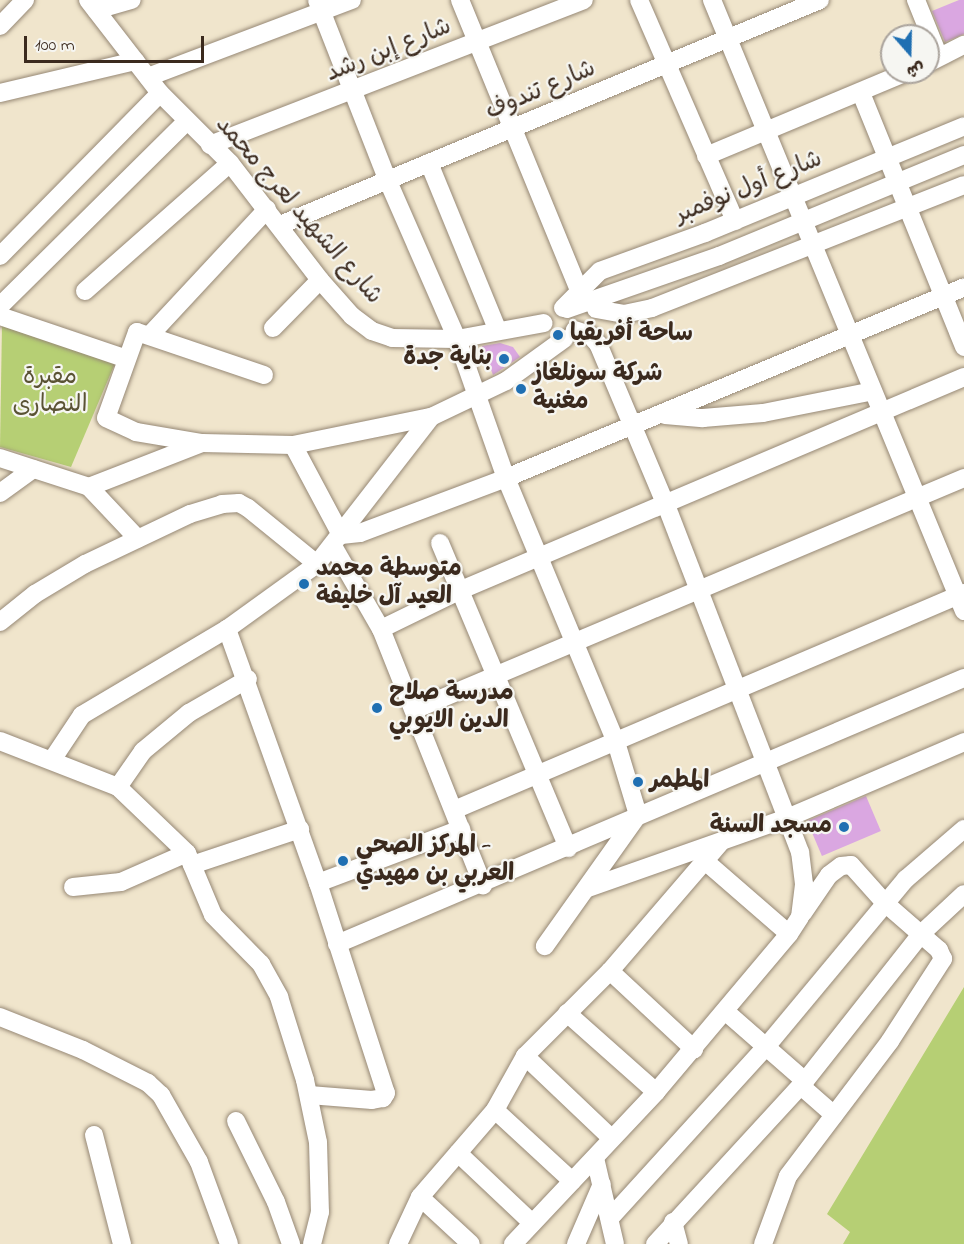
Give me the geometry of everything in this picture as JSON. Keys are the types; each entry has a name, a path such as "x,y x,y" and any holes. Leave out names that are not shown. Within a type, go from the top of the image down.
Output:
{"street":[{"path":"0,26 25,0"},
{"path":"92,5 132,0"},
{"path":"148,77 319,7 352,0"},
{"path":"460,0 510,130 579,290"},
{"name":"شارع إبن رشد","path":"210,145 584,0"},
{"path":"639,0 735,221"},
{"path":"454,810 962,600 849,333 768,131 711,0"},
{"name":"شارع تندوف","path":"280,225 820,0"},
{"path":"916,0 923,24"},
{"name":"شارع الشهيد لعرج محمد","path":"92,5 160,93 230,163 267,208 320,280 352,316 372,331 392,338 457,339 496,329 544,325"},
{"path":"319,7 388,181 457,339 506,478 616,742 638,815"},
{"path":"940,57 964,45"},
{"path":"0,93 135,61"},
{"path":"706,156 881,84"},
{"path":"0,256 160,93"},
{"path":"861,93 964,347"},
{"path":"0,306 187,121"},
{"name":"شارع أول نوفمبر","path":"569,322 579,290 600,271 735,221 964,126"},
{"path":"264,375 137,332 124,358 105,413 109,422 135,432 202,443 293,445 431,417 506,381 532,360 569,322 612,297 805,221 964,154"},
{"path":"85,291 230,163"},
{"path":"429,163 496,329"},
{"path":"596,309 610,313 638,312 816,246 964,185"},
{"path":"150,335 267,208"},
{"path":"273,328 320,280"},
{"path":"337,541 506,478 660,415 849,333 964,287"},
{"path":"544,325 554,339 569,322 596,309 612,297"},
{"path":"532,360 550,311 596,340 700,590 800,852 804,884 800,917"},
{"path":"0,316 124,358"},
{"path":"381,629 460,590 964,377"},
{"path":"660,415 704,418 764,413 873,391"},
{"path":"52,760 82,715 227,629 317,564 431,417"},
{"path":"89,487 202,443"},
{"path":"293,445 381,629 483,885"},
{"path":"0,458 89,487 138,539"},
{"path":"0,493 33,469"},
{"path":"414,710 964,478"},
{"path":"0,622 35,594 138,539 190,514 239,503 317,564"},
{"path":"440,543 497,674 568,848"},
{"path":"227,629 248,679 337,944 370,1033 386,1093 384,1098 372,1100 309,1095"},
{"path":"337,944 483,885 638,815 964,678"},
{"path":"118,788 143,751 189,713 248,679"},
{"path":"0,741 118,788 189,859 213,915 261,964 270,979 309,1095 320,1182 318,1228 312,1244"},
{"path":"588,888 786,818 964,742"},
{"path":"545,945 588,888 638,815"},
{"path":"73,887 121,882 189,859 300,829"},
{"path":"318,883 461,829"},
{"path":"611,1217 765,1048 906,879 964,829"},
{"path":"398,1244 420,1197 495,1110 525,1056 609,971 720,843"},
{"path":"705,861 789,934"},
{"path":"513,1244 694,1049 789,934 828,875 840,866 855,868 885,903 922,933 942,954 940,966 788,1176 763,1244"},
{"path":"655,1244 803,1084 922,933 964,894"},
{"path":"609,971 694,1049"},
{"path":"725,1011 834,1115"},
{"path":"567,1013 656,1092"},
{"path":"0,1017 82,1050 148,1083 160,1095 199,1162 229,1244"},
{"path":"525,1056 611,1138"},
{"path":"495,1110 572,1180"},
{"path":"236,1121 276,1202 291,1244"},
{"path":"94,1135 122,1244"},
{"path":"458,1153 532,1223"},
{"path":"595,1158 611,1217 615,1244"},
{"path":"576,1244 602,1184"},
{"path":"420,1197 471,1244"},
{"path":"673,1222 679,1244"}],"green space":[{"name":"مقبرة النصارى","path":"2,325 116,361 71,467 0,447"},
{"path":"964,987 964,1244 843,1244 850,1232 827,1214"}],"building":[{"path":"964,0 964,34 945,42 940,24 937,24 932,11"},
{"name":"بناية جدة","path":"500,343 513,347 520,357 493,375 482,346"},
{"name":"مسجد السنة","path":"866,796 881,831 822,856 807,821"}],"place":[{"name":"ساحة أفريقيا","path":"558,335"},
{"name":"بناية جدة","path":"504,359"},
{"name":"شركة سونلغاز مغنية","path":"521,389"},
{"name":"متوسطة محمد العيد آل خليفة","path":"304,584"},
{"name":"مدرسة صلاح الدين الايوبي","path":"377,708"},
{"name":"المطمر","path":"638,782"},
{"name":"مسجد السنة","path":"844,827"},
{"name":"المركز الصحي - العربي بن مهيدي","path":"343,861"}]}
